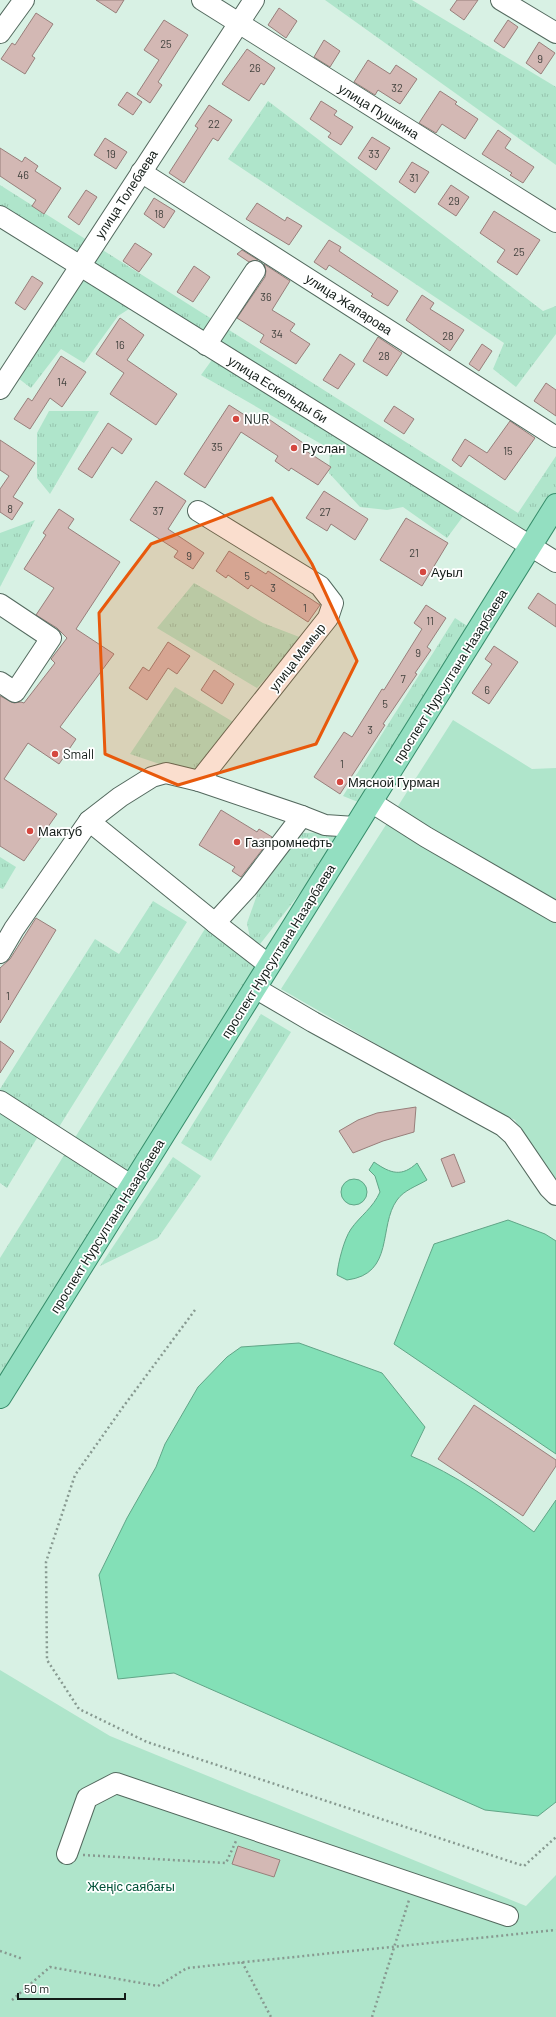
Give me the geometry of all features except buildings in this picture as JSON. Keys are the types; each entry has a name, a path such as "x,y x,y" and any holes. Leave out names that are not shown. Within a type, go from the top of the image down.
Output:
{"main road":[{"name":"проспект Нурсултана Назарбаева","path":"0,1397 556,505"}],"street":[{"path":"0,33 24,0"},
{"name":"улица Пушкина","path":"202,0 238,24 556,222"},
{"name":"улица Толебаева","path":"0,389 254,0"},
{"path":"501,0 556,33"},
{"name":"улица Жапарова","path":"141,172 556,437"},
{"name":"улица Ескельды би","path":"0,216 79,267 556,562"},
{"path":"206,345 255,270"},
{"name":"улица Мамыр","path":"198,512 320,586 333,603 328,618 199,781"},
{"path":"0,604 51,638 15,692 0,682"},
{"path":"0,952 89,821 120,797 152,777 166,773 199,781 325,825 355,827"},
{"path":"371,802 426,837 556,912"},
{"path":"215,923 248,887 302,816"},
{"path":"89,821 269,965"},
{"path":"255,988 313,1022 503,1126 513,1134 540,1175 556,1195"},
{"path":"0,1101 132,1186"},
{"path":"67,1854 87,1798 116,1783 508,1916"}],"path":[{"path":"195,1310 75,1475 46,1562 47,1660 79,1709 147,1742 524,1866 556,1837"},
{"path":"67,1854 226,1863 244,1826"},
{"path":"372,2017 414,1884"},
{"path":"12,2000 50,1967 158,1986 187,1968 556,1930"},
{"path":"0,1951 23,1959"},
{"path":"242,1962 272,2017"}],"highlighted area":[{"path":"272,498 312,564 357,661 316,744 178,785 105,754 99,613 151,544"}],"green space":[{"path":"325,0 412,0 556,87 556,165"},
{"path":"268,101 543,311 556,306 556,334 516,387 493,369 504,343 228,159"},
{"path":"0,185 518,513 556,456 556,497 529,538 0,208"},
{"path":"82,277 132,307 118,316 84,363 61,349 31,388 14,375"},
{"path":"214,357 467,511 447,538 403,507 387,510 360,507 329,473 330,449 201,375"},
{"path":"49,411 99,411 50,494 37,478 37,433"},
{"path":"35,520 0,587 0,533"},
{"path":"194,583 263,623 302,638 257,688 157,628"},
{"path":"455,618 472,629 363,804 343,796"},
{"path":"175,687 235,723 195,776 130,754"},
{"path":"453,720 532,769 556,768 556,1185 533,1157 515,1120 487,1108 281,989"},
{"path":"348,832 253,953 247,923 258,892 302,833"},
{"path":"0,857 16,867 3,889 0,888"},
{"path":"153,901 187,922 54,1135 0,1101 0,1089 95,939 119,954"},
{"path":"208,924 269,965 0,1397 0,1258"},
{"path":"261,1014 291,1032 211,1161 181,1143"},
{"path":"0,1108 40,1133 7,1188 0,1183"},
{"path":"173,1157 201,1176 158,1238 100,1266"},
{"name":"Жеңіс саябағы","path":"0,1670 110,1736 526,1906 556,1875 556,2017 0,2017"}],"shaded area":[{"path":"374,1162 386,1169 396,1172 406,1170 417,1163 427,1180 407,1191 397,1200 391,1211 383,1248 379,1259 372,1269 362,1276 347,1280 337,1275 340,1258 346,1239 351,1229 374,1203 380,1192 375,1176 369,1170"},
{"path":"354,1179 363,1183 367,1192 363,1201 354,1205 345,1201 341,1192 345,1183"},
{"path":"508,1220 545,1234 556,1241 556,1454 394,1344 434,1244"},
{"path":"299,1343 382,1373 425,1427 411,1456 459,1480 505,1510 534,1532 556,1500 556,1802 538,1816 485,1810 174,1673 118,1679 99,1575 127,1518 156,1467 165,1444 198,1387 227,1357 241,1347"}],"place":[{"name":"NUR","path":"236,419"},
{"name":"Руслан","path":"294,448"},
{"name":"Ауыл","path":"423,572"},
{"name":"Small","path":"55,754"},
{"name":"Мясной Гурман","path":"340,782"},
{"name":"Мактуб","path":"30,831"},
{"name":"Газпромнефть","path":"237,842"}]}
